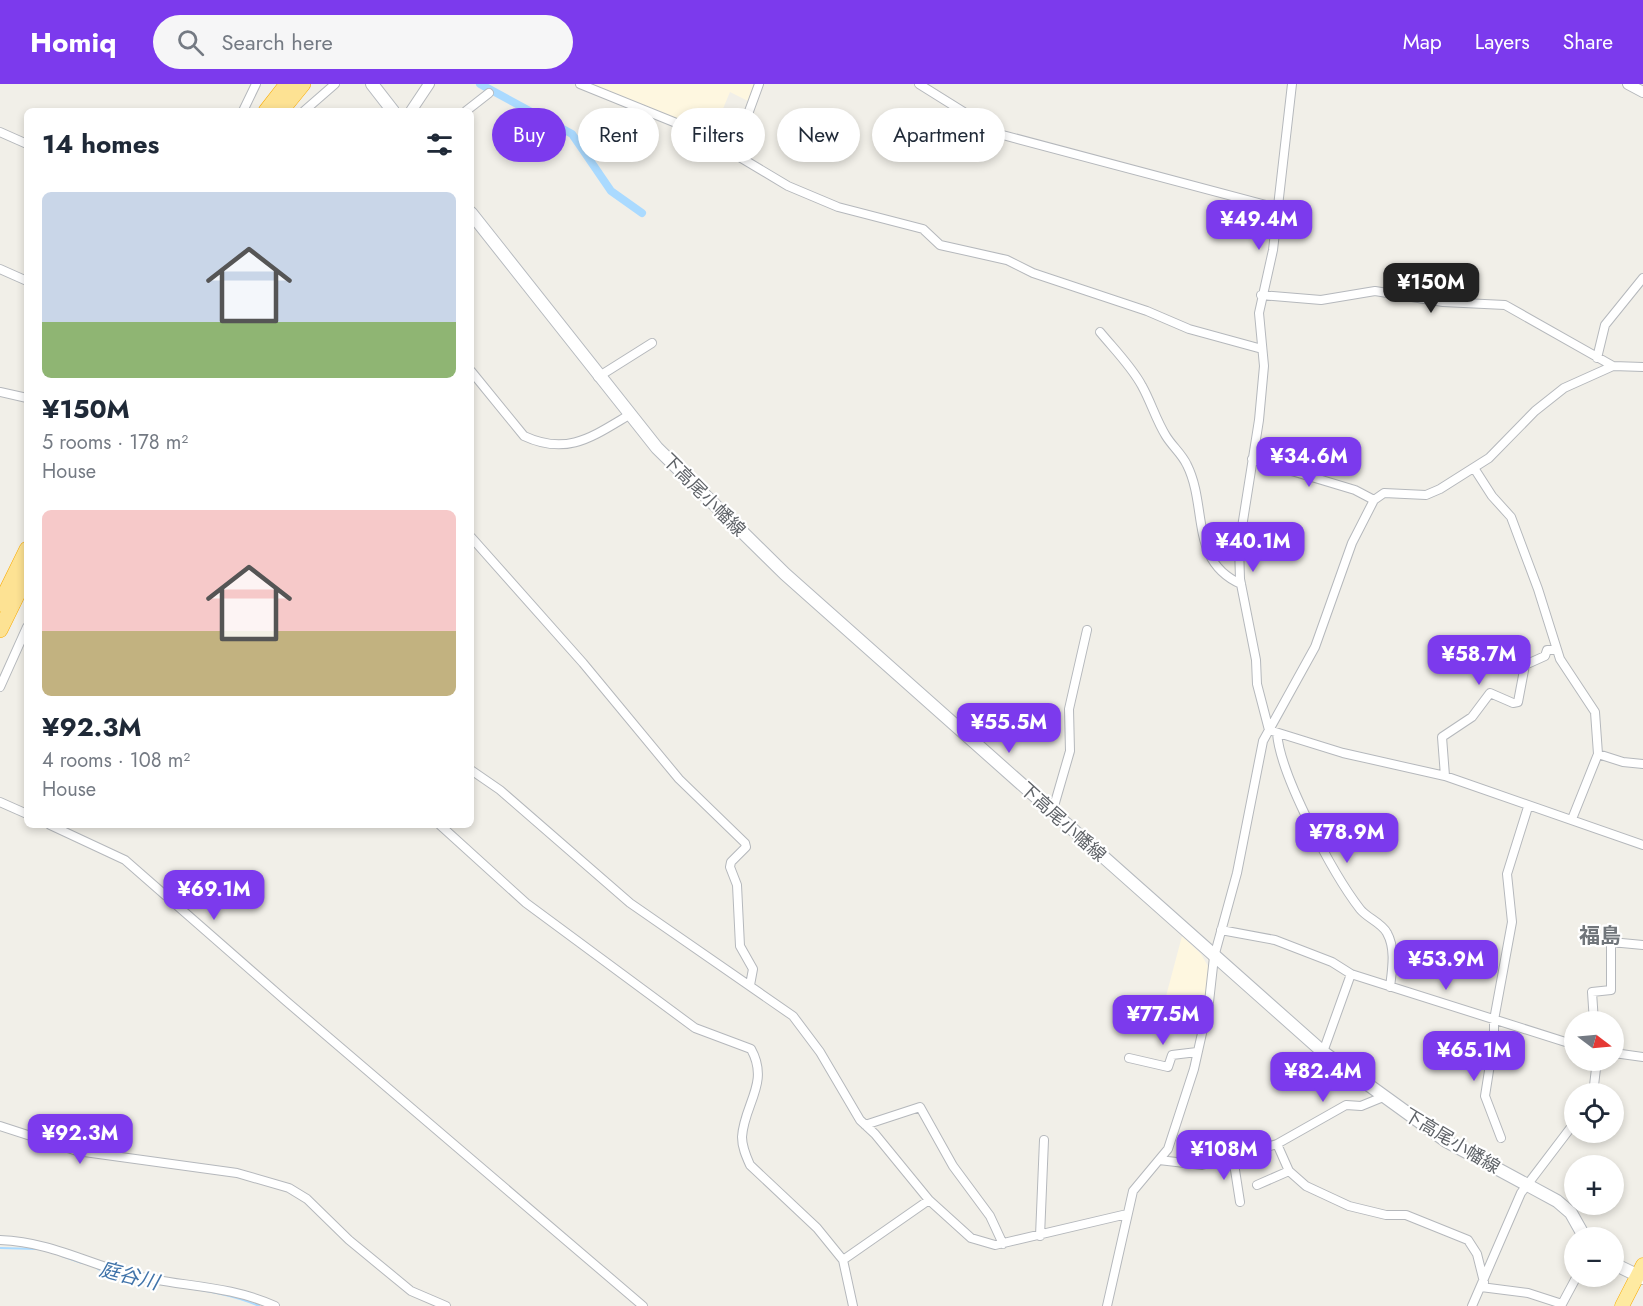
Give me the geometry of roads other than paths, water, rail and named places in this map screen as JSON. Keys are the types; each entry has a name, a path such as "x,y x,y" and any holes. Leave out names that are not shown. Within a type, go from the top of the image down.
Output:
{"highway":[{"path":"268,108 287,84"},
{"path":"283,108 303,84"},
{"path":"0,604 24,555"},
{"path":"0,630 24,581"},
{"path":"1622,1306 1641,1273"}],"main road":[{"path":"372,84 391,108"},
{"name":"下高尾小幡線","path":"474,217 628,415 685,477 784,574 1323,1052 1446,1140 1565,1207 1580,1227"},
{"path":"1624,1267 1641,1273"}],"street":[{"path":"244,108 256,84"},
{"path":"307,108 335,84"},
{"path":"413,108 429,84"},
{"path":"580,84 671,121"},
{"path":"750,108 759,84"},
{"path":"918,84 999,134 1277,208"},
{"path":"1292,84 1273,250 1261,295 1259,313 1264,366 1239,546 1241,584 1256,660 1257,684 1282,762 1337,873 1362,911 1387,932 1392,951 1390,987"},
{"path":"1628,84 1643,92"},
{"path":"470,108 489,93"},
{"path":"0,132 24,143"},
{"path":"745,162 788,186 838,207 923,229 940,244 1007,260 1033,273 1136,307 1189,329 1262,349"},
{"path":"0,269 24,280"},
{"path":"1597,358 1605,325 1643,278"},
{"path":"1261,295 1321,300 1375,291 1443,302 1505,305 1613,366 1643,367"},
{"path":"1100,332 1142,385 1166,436 1187,464 1193,479 1202,531 1213,563 1226,577 1241,584"},
{"path":"598,377 652,343"},
{"path":"1107,1306 1132,1191 1168,1149 1197,1052 1209,1002 1221,930 1237,873 1258,760 1315,647 1352,543 1374,500 1384,493 1426,495 1489,458 1535,411 1564,388 1613,366"},
{"path":"474,375 524,436 532,440 552,445 585,441 628,415"},
{"path":"0,392 24,397"},
{"path":"1252,459 1355,490 1374,500"},
{"path":"1474,468 1492,496 1511,517 1557,650 1583,698 1595,712 1598,754 1572,819"},
{"path":"474,540 583,663 679,779 745,843 746,847 731,862 730,867 737,885 740,946 753,969 750,985"},
{"path":"1052,813 1070,751 1069,709 1087,630"},
{"path":"0,687 24,634"},
{"path":"1445,776 1442,736 1472,717 1490,693 1513,703 1518,702 1525,665 1545,657 1547,650 1557,650"},
{"path":"1273,731 1343,753 1445,776 1499,793 1528,807 1572,819 1643,845"},
{"path":"1598,754 1623,762 1643,764"},
{"path":"474,772 500,790 630,903 793,1016 807,1031 844,1097 865,1125 930,1200 971,1238 995,1245 1003,1244 1127,1214"},
{"path":"0,802 24,813"},
{"path":"1501,1138 1485,1096 1494,1039 1494,1020 1512,922 1508,874 1528,807"},
{"path":"56,828 125,860 293,1008 643,1306"},
{"path":"443,828 526,903 695,1028 751,1049 758,1067 758,1081 742,1135 744,1152 750,1165 817,1228 843,1260 853,1306"},
{"path":"1221,930 1275,940 1332,962 1351,974 1564,1042"},
{"path":"1593,1011 1592,992 1611,990 1611,942 1643,945"},
{"path":"1323,1052 1351,974"},
{"path":"1130,1058 1168,1067 1172,1055 1197,1052"},
{"path":"1624,1054 1643,1057"},
{"path":"1159,1160 1202,1165 1233,1157 1277,1144 1346,1105 1361,1106 1383,1097"},
{"path":"865,1125 921,1107 953,1166 990,1216 1003,1244"},
{"path":"0,1126 77,1151 237,1173 289,1188 307,1198 356,1246 411,1291 446,1306"},
{"path":"1472,1306 1526,1185 1564,1136"},
{"path":"1040,1236 1044,1140"},
{"path":"1277,1144 1289,1171 1306,1186 1349,1206 1386,1215 1406,1215 1468,1240 1477,1254 1482,1285"},
{"path":"1233,1157 1240,1202"},
{"path":"1257,1185 1289,1171"},
{"path":"843,1260 930,1200"},
{"path":"0,1240 39,1244 127,1274 223,1288 275,1306"},
{"path":"1482,1285 1528,1293 1562,1304 1571,1287"}],"waterway":[{"path":"480,84 572,134 611,191 642,213"},
{"name":"庭谷川","path":"0,1248 36,1249"},
{"name":"庭谷川","path":"62,1256 82,1263"},
{"name":"庭谷川","path":"98,1269 138,1280 221,1294 259,1306"}],"district":[{"name":"福島","path":"1600,936"}]}
